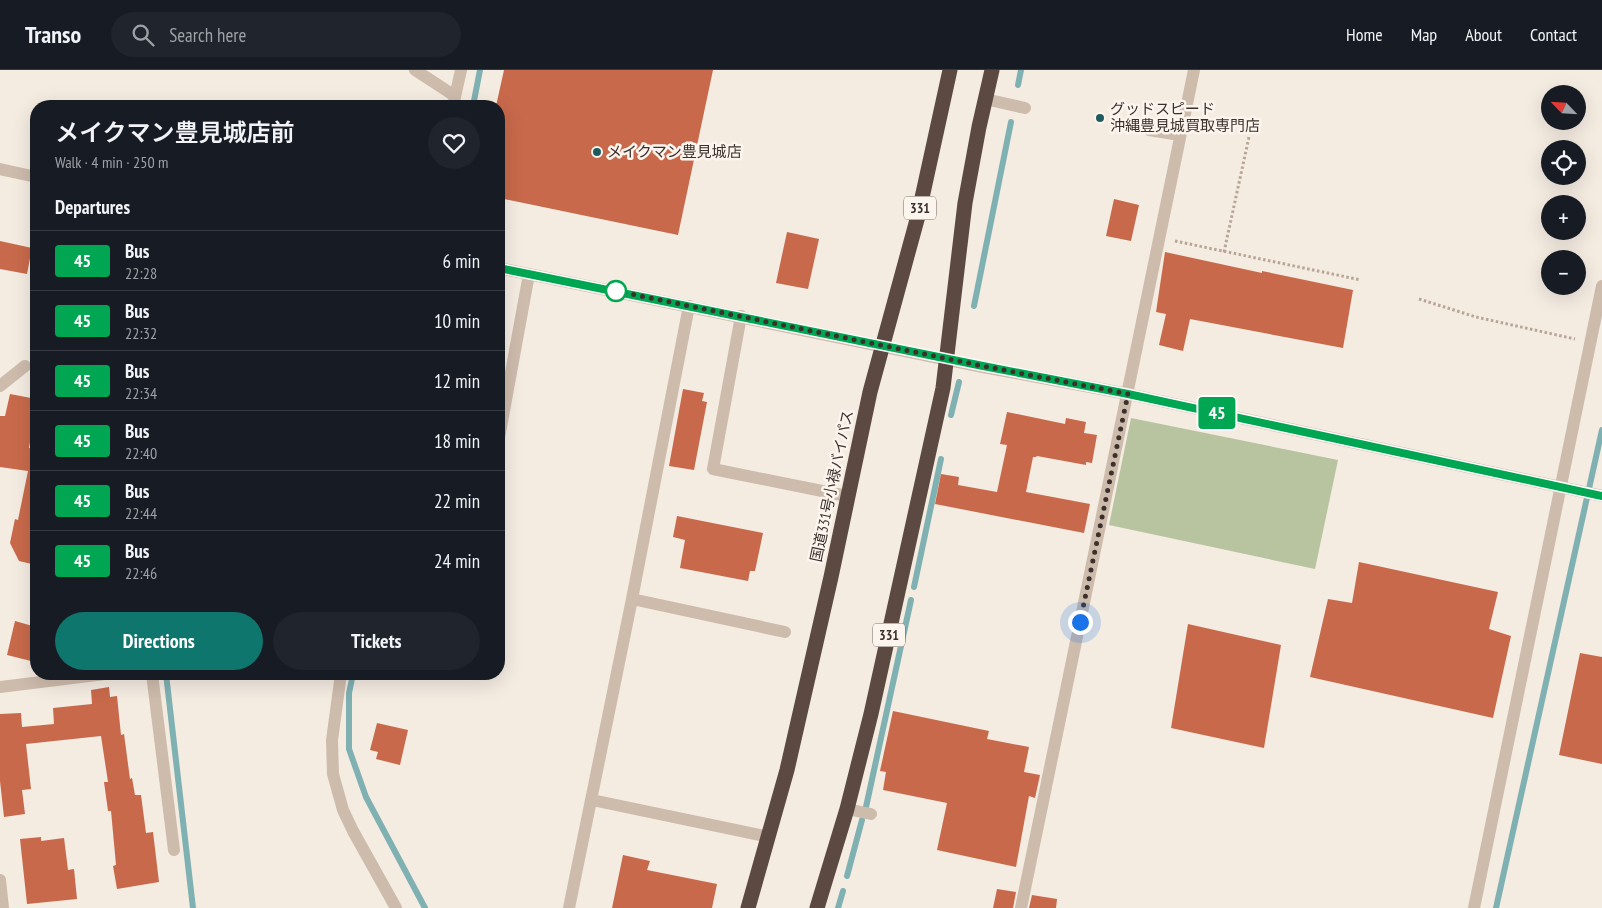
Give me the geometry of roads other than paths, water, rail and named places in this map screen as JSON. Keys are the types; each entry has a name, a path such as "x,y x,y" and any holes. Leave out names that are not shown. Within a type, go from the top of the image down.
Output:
{"highway":[{"name":"国道331号小禄バイパス","path":"748,908 769,837 796,731 870,392 918,216 950,70"},
{"name":"331","path":"817,908 847,809 871,714 944,388 965,203 992,70"}],"street":[{"path":"415,70 453,100"},
{"path":"454,100 461,70"},
{"path":"1021,908 1194,70"},
{"path":"985,99 1026,108"},
{"path":"1148,130 1180,135"},
{"path":"0,169 30,175"},
{"path":"505,269 1128,394 1602,496"},
{"path":"505,405 529,274"},
{"path":"1474,908 1602,286"},
{"path":"569,908 689,306"},
{"path":"741,316 713,470 847,496"},
{"path":"0,386 25,366"},
{"path":"632,599 784,632"},
{"path":"0,687 57,680"},
{"path":"153,680 174,850"},
{"path":"340,680 332,740 333,774 343,810 353,832 396,908"},
{"path":"592,800 769,837"},
{"path":"847,809 871,814"},
{"path":"0,880 3,908"}],"waterway":[{"path":"474,100 480,70"},
{"path":"1018,85 1021,70"},
{"path":"974,306 1011,122"},
{"path":"951,415 959,382"},
{"path":"1496,908 1602,430"},
{"path":"914,587 941,459"},
{"path":"866,807 911,600"},
{"path":"167,680 193,908"},
{"path":"352,680 349,693 349,749 366,797 425,908"},
{"path":"847,876 862,820"},
{"path":"838,908 843,891"}],"place":[{"name":"グッドスピード 沖縄豊見城買取専門店","path":"1100,118"},
{"name":"メイクマン豊見城店","path":"597,152"}]}
